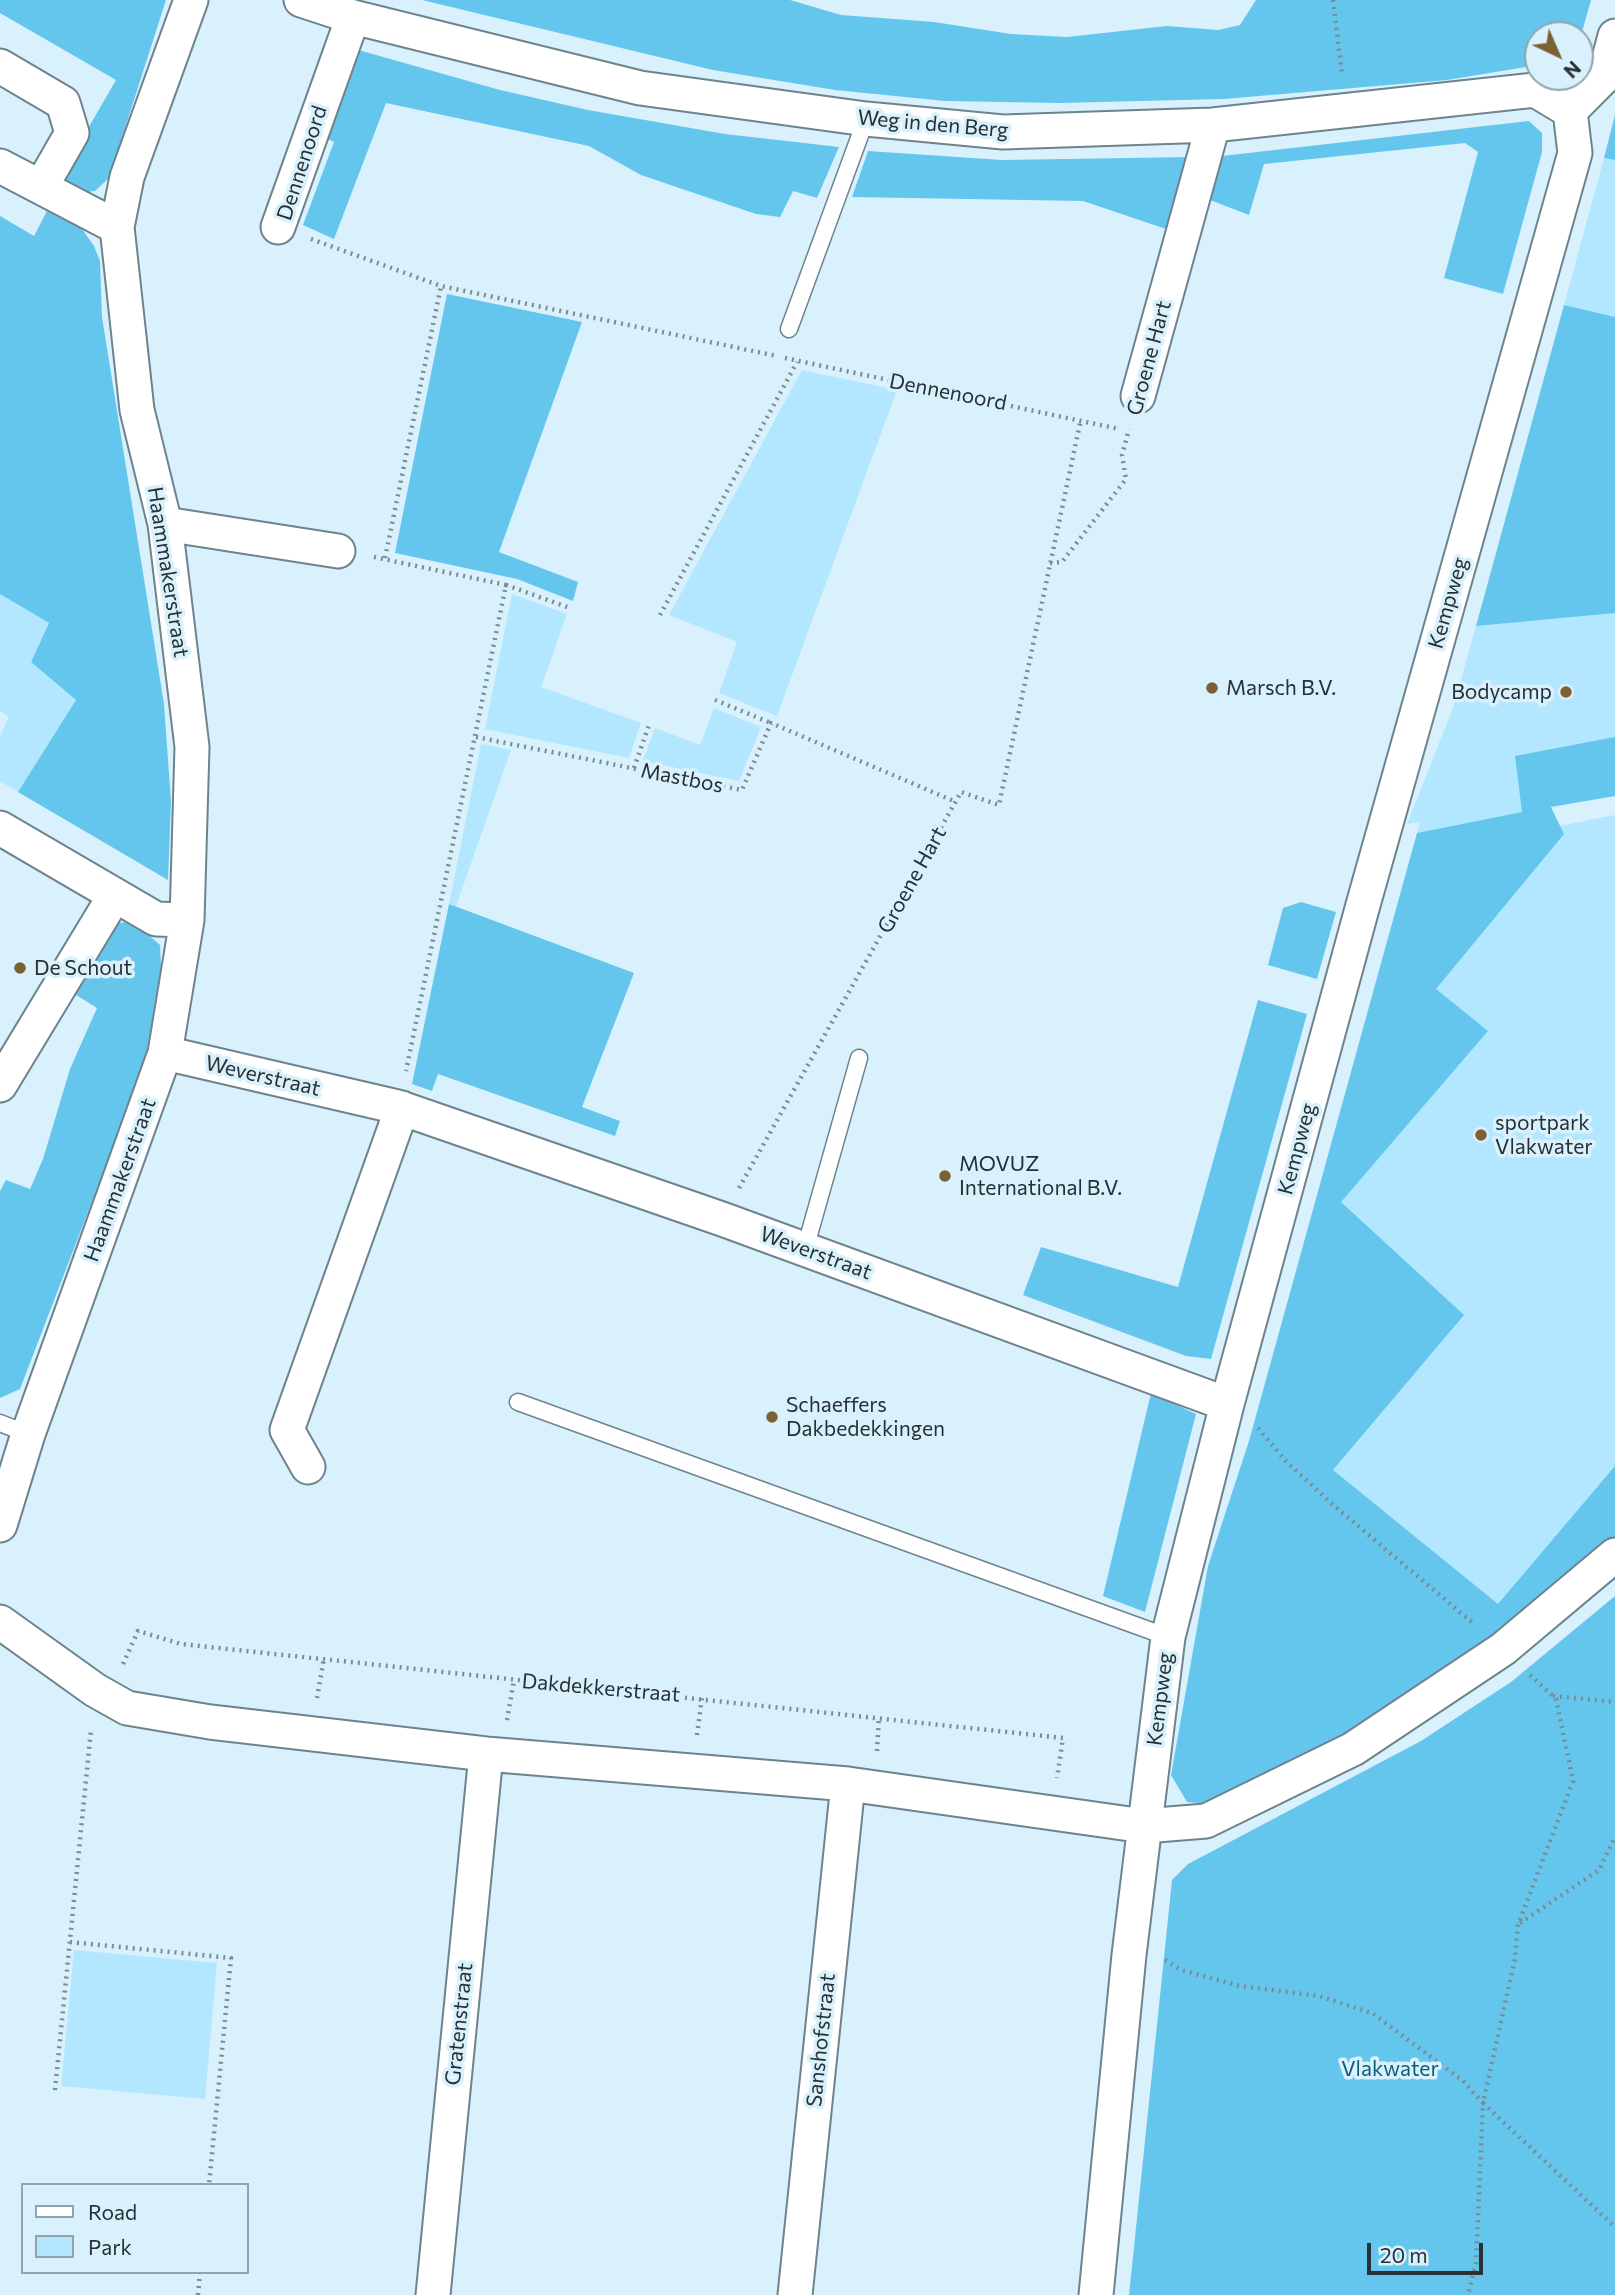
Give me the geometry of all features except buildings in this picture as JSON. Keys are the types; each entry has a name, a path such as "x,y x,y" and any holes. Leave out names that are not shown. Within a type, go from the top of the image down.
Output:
{"street":[{"name":"Haammakerstraat","path":"0,1525 14,1428 166,1053 187,920 192,747 164,524 137,410 117,228 127,177 191,0"},
{"name":"Weg in den Berg","path":"302,0 354,17 640,88 866,119 1003,132 1213,125 1535,90 1570,111"},
{"name":"Dennenoord","path":"278,227 354,17"},
{"path":"1570,111 1604,77 1615,36"},
{"path":"0,66 63,103 72,133 41,187"},
{"name":"Kempweg","path":"1096,2295 1129,1955 1168,1637 1363,905 1575,153 1570,111"},
{"name":"Groene Hart","path":"1138,396 1213,125"},
{"path":"0,166 117,228"},
{"path":"164,524 338,551"},
{"path":"0,828 156,919 187,920"},
{"path":"0,1085 115,895"},
{"name":"Weverstraat","path":"166,1053 400,1108 722,1219 1229,1400"},
{"path":"308,1467 287,1430 400,1108"},
{"path":"0,1622 102,1694 127,1708 210,1722 486,1754 848,1784 1144,1826 1206,1821 1353,1749 1503,1648 1615,1555"},
{"name":"Gratenstraat","path":"433,2295 486,1754"},
{"name":"Sanshofstraat","path":"795,2295 848,1784"}],"lane":[{"path":"789,329 866,119"},
{"path":"805,1249 859,1058"},
{"path":"518,1402 1168,1637"}],"path":[{"path":"1333,0 1346,110"},
{"name":"Dennenoord","path":"278,227 441,286 1113,427"},
{"path":"385,558 441,286"},
{"path":"660,615 797,362"},
{"name":"Groene Hart","path":"1050,563 1062,562 1126,479 1122,455 1138,396"},
{"name":"Groene Hart","path":"722,1219 961,792 999,804 1081,419"},
{"path":"338,551 385,558 506,585 570,608"},
{"path":"400,1108 506,585"},
{"path":"715,700 956,802"},
{"name":"Mastbos","path":"477,737 742,790 771,723"},
{"path":"634,768 649,725"},
{"path":"1229,1400 1286,1461 1323,1495 1503,1648 1552,1696 1573,1781 1518,1925 1515,1959 1483,2103 1476,2263 1468,2295"},
{"name":"Dakdekkerstraat","path":"102,1694 138,1630 181,1644 1063,1738 1051,1813"},
{"path":"55,2090 70,1942 102,1694"},
{"path":"1552,1696 1615,1702"},
{"path":"1518,1925 1599,1870 1615,1837"},
{"path":"70,1942 231,1958 209,2183"},
{"path":"1129,1955 1154,1952 1181,1970 1240,1986 1319,1996 1372,2013 1463,2081 1615,2227"},
{"path":"198,2295 200,2274"}],"green space":[{"path":"0,0 166,0 109,178 95,191 79,193 67,183 64,170 116,80 0,13"},
{"path":"422,0 790,0 841,15 934,22 1011,34 1067,37 1167,26 1218,30 1240,25 1256,0 1591,0 1585,21 1524,21 1524,67 1447,80 1224,99 1060,103 945,101 835,90 713,70"},
{"path":"355,49 500,90 588,110 725,134 839,147 817,198 793,191 780,217 756,214 641,175 589,146 386,103 334,239 303,225 334,142 324,137"},
{"path":"1615,115 1615,160 1604,158"},
{"path":"1529,121 1542,133 1542,152 1503,294 1444,278 1478,152 1465,143 1264,164 1249,215 1210,200 1222,156"},
{"path":"868,151 1002,160 1191,157 1169,230 1083,201 852,197"},
{"path":"1604,158 1615,160 1615,793 1522,807 1523,812 1417,833 1420,822 1407,824 1453,708 1476,626 1486,625 1581,310 1564,305"},
{"path":"47,211 82,229 94,246 100,261 102,317 164,704 171,801 168,880 18,792 76,700 31,662 49,623 0,594 0,216 34,236"},
{"path":"447,294 582,322 499,552 578,582 573,601 517,579 395,553"},
{"path":"1564,305 1615,317 1615,613 1476,626"},
{"path":"802,370 897,390 777,716 719,693 737,642 669,615"},
{"path":"0,594 49,623 31,662 76,700 18,792 0,781 0,736 9,717 0,711"},
{"path":"512,594 567,614 541,687 641,723 629,758 485,729"},
{"path":"714,708 761,727 739,781 643,761 655,728 700,745"},
{"path":"1615,737 1615,796 1551,807 1564,834 1436,989 1488,1031 1341,1202 1464,1315 1333,1470 1498,1604 1615,1466 1615,1542 1525,1629 1389,1706 1308,1756 1208,1804 1187,1802 1171,1775 1208,1566 1249,1441 1417,833 1522,812 1515,756"},
{"path":"481,744 511,750 456,906 449,904"},
{"name":"sportpark Vlakwater","path":"1615,815 1615,1509 1505,1627 1271,1419 1424,852"},
{"path":"1301,902 1336,912 1317,979 1268,965 1283,908"},
{"path":"449,904 634,973 582,1107 620,1121 615,1136 438,1074 432,1091 412,1084"},
{"path":"134,922 160,945 161,966 147,1050 131,1100 20,1389 0,1398 0,1191 6,1180 30,1189 43,1159 70,1069 97,1008 73,993 114,923"},
{"path":"1258,1000 1307,1014 1211,1359 1186,1356 1023,1295 1041,1247 1178,1287"},
{"path":"1151,1393 1196,1414 1145,1612 1103,1596"},
{"name":"Vlakwater","path":"1615,1596 1615,2295 1129,2295 1172,1880 1188,1864 1421,1741 1511,1682"},
{"path":"74,1950 217,1963 205,2099 61,2086"}],"place":[{"name":"Marsch B.V.","path":"1212,688"},
{"name":"Bodycamp","path":"1566,692"},
{"name":"De Schout","path":"20,968"},
{"name":"sportpark Vlakwater","path":"1481,1135"},
{"name":"MOVUZ International B.V.","path":"945,1176"},
{"name":"Schaeffers Dakbedekkingen","path":"772,1417"}]}
